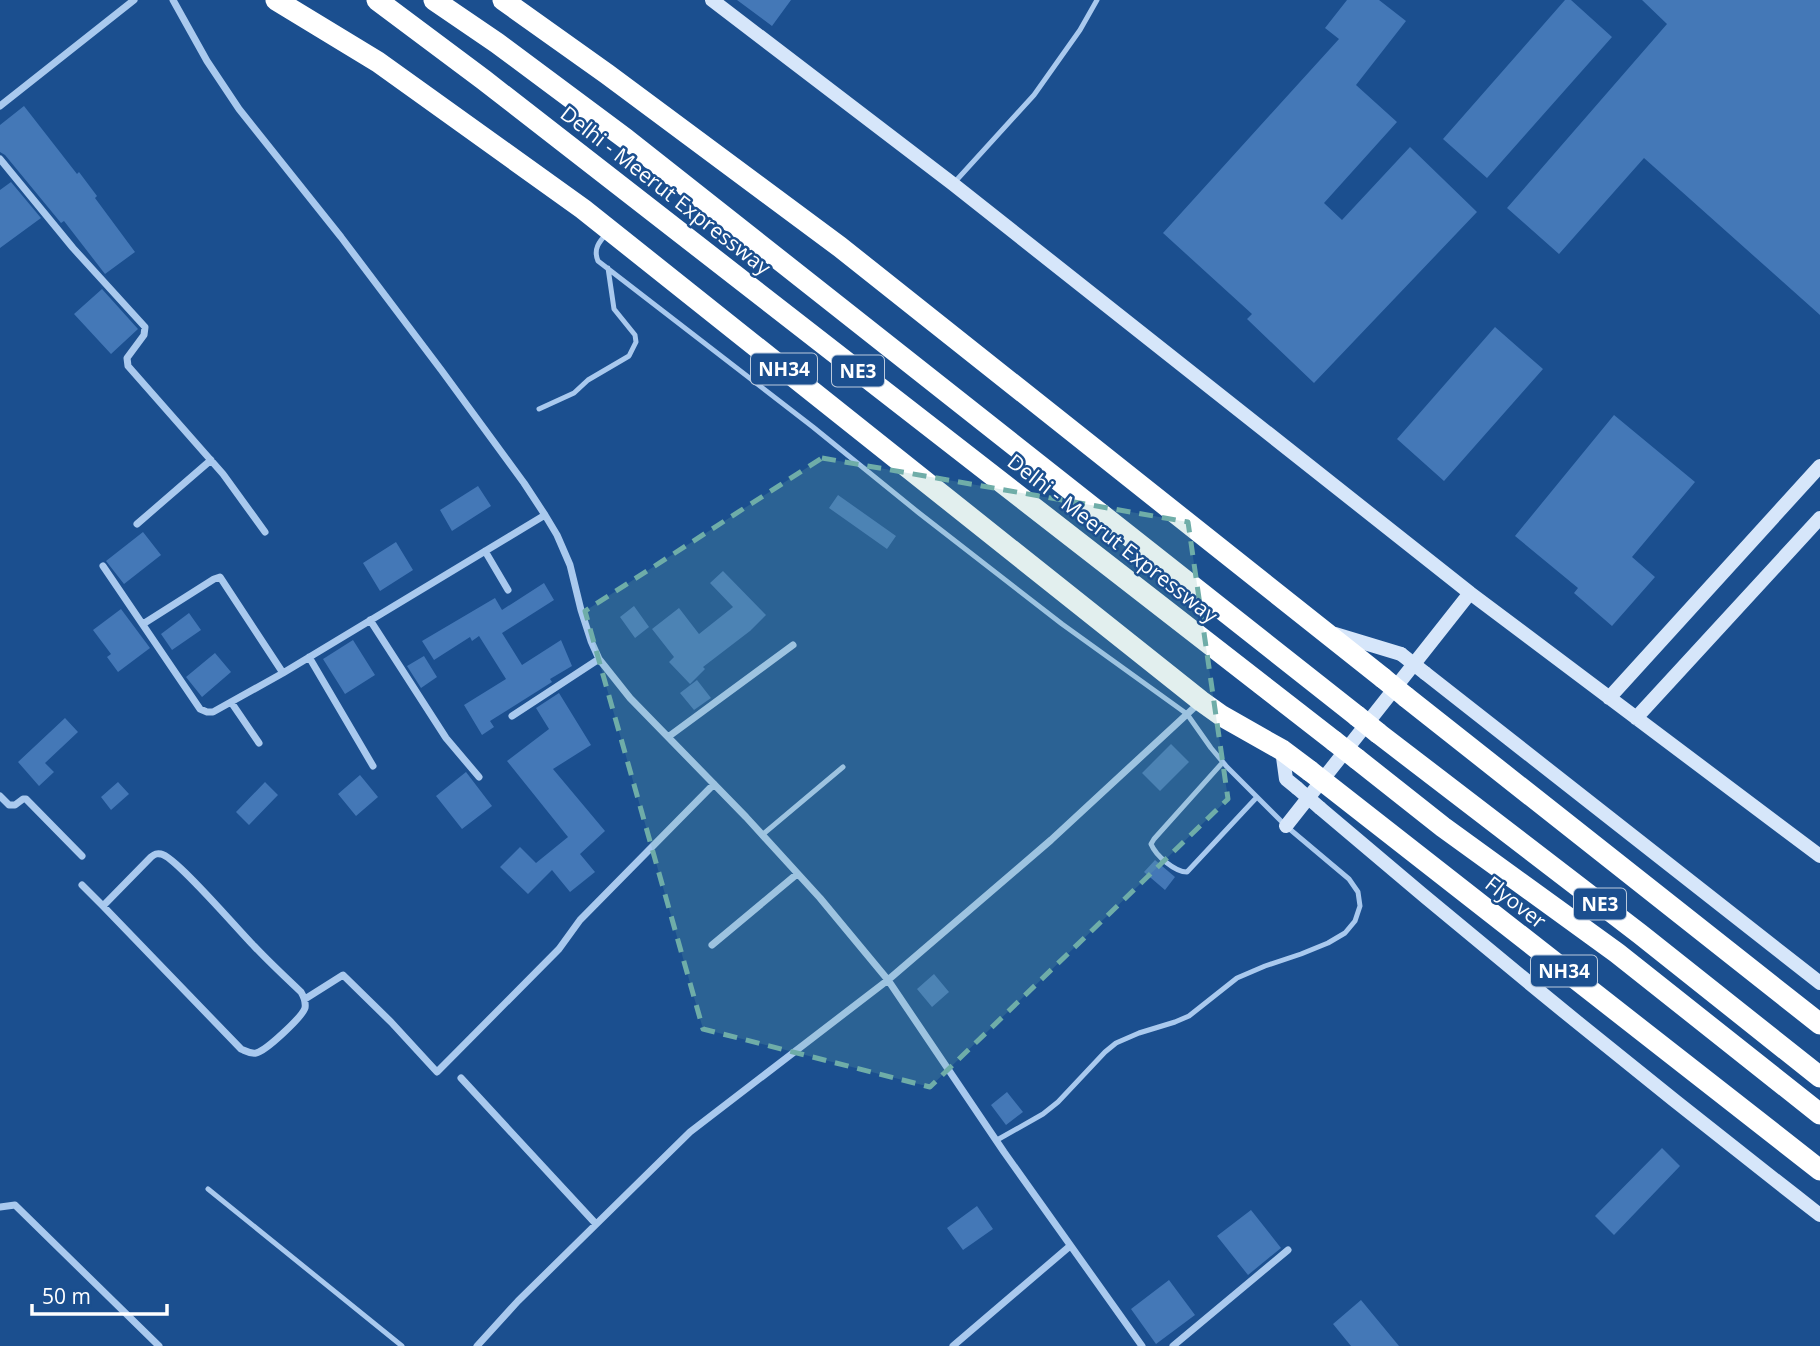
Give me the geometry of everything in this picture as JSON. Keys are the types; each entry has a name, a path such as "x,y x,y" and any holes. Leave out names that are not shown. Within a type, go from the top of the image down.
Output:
{"highway":[{"name":"NH34","path":"276,0 378,62 609,229 1194,707 1222,716 1282,750"},
{"name":"Delhi - Meerut Expressway","path":"377,0 484,80 1443,827 1617,953 1820,1114"},
{"name":"Delhi - Meerut Expressway","path":"434,0 497,43 626,139 1378,733 1640,934 1820,1077"},
{"path":"503,0 840,247 1820,1024"},
{"name":"Flyover","path":"1282,750 1820,1170"}],"main road":[{"path":"712,0 953,184 1470,593 1820,856"},
{"path":"1609,698 1820,466"},
{"path":"1636,718 1820,518"},
{"path":"1286,827 1470,593"},
{"path":"1324,631 1401,654 1820,983"},
{"path":"1282,750 1286,779 1445,915 1582,1027 1820,1215"}],"street":[{"path":"0,106 134,0"},
{"path":"173,0 207,61 239,109 341,237 442,371 545,515 570,565 581,610 599,659 630,698 820,898 888,980 1070,1246 1142,1346"},
{"path":"0,159 73,248 145,327 144,335 127,358 128,366 211,460 265,532"},
{"path":"137,524 211,460"},
{"path":"103,566 200,709 213,712 283,673 545,515"},
{"path":"485,551 508,590"},
{"path":"143,624 214,579 220,578 283,673"},
{"path":"370,620 446,738 479,777"},
{"path":"668,737 793,645"},
{"path":"309,657 373,766"},
{"path":"512,716 599,659"},
{"path":"231,702 259,743"},
{"path":"477,1346 518,1301 690,1132 888,980 1051,840 1194,707"},
{"path":"305,999 343,975 437,1072 559,949 580,920 714,784"},
{"path":"0,796 9,805 26,799 82,856"},
{"path":"82,884 103,906 241,1049 250,1054 260,1052 271,1045 302,1014 305,999 300,992 190,878 162,853 151,857 103,906"},
{"path":"712,945 797,874"},
{"path":"461,1078 596,1224"},
{"path":"0,1207 15,1205 159,1346"},
{"path":"953,1346 1070,1246"},
{"path":"1173,1346 1288,1250"}],"lane":[{"path":"953,184 1034,95 1080,30 1097,0"},
{"path":"609,229 596,248 598,261 1062,624 1194,707 1223,762 1286,827 1349,879 1358,892 1360,906 1355,921 1345,933 1328,943 1237,978 1189,1016 1116,1043 1058,1102 1043,1114 997,1140"},
{"path":"539,409 574,393 588,380 629,356 636,342 635,335 614,309 608,268"},
{"path":"1223,762 1154,839 1151,844 1154,850 1176,869 1187,872 1256,797"},
{"path":"762,835 843,767"},
{"path":"208,1189 402,1346"}],"highlighted area":[{"path":"822,458 1188,522 1228,799 930,1087 703,1029 585,611"}],"building":[{"path":"737,0 791,0 772,26"},
{"path":"1347,0 1379,0 1406,21 1356,85 1397,122 1324,203 1342,220 1410,147 1477,212 1314,383 1247,319 1252,314 1163,233 1339,39 1325,28"},
{"path":"1565,0 1571,0 1612,37 1487,178 1443,139"},
{"path":"1642,0 1820,0 1820,315 1644,158 1559,254 1507,208 1667,24"},
{"path":"24,106 77,174 79,172 135,252 105,274 64,221 61,223 0,152 0,125"},
{"path":"11,182 41,218 0,248 0,190"},
{"path":"102,289 138,329 111,354 74,314"},
{"path":"1495,327 1543,369 1444,481 1397,439"},
{"path":"1614,415 1695,482 1632,557 1655,577 1612,626 1574,593 1578,588 1515,536"},
{"path":"478,486 491,506 452,531 440,510"},
{"path":"838,495 896,536 887,549 829,508"},
{"path":"143,532 161,555 124,584 106,561"},
{"path":"396,542 413,570 380,591 363,563"},
{"path":"723,571 766,615 750,631 703,667 705,669 690,684 669,662 674,657 652,629 679,608 699,634 733,607 710,583"},
{"path":"544,583 554,600 502,633 522,665 561,640 572,666 550,679 552,682 490,721 494,727 482,735 464,705 506,679 479,636 472,641 470,637 434,660 422,641 495,598 502,610"},
{"path":"634,606 649,627 635,638 620,617"},
{"path":"121,609 150,648 118,672 107,657 111,654 93,630"},
{"path":"189,613 201,630 172,650 161,634"},
{"path":"353,640 375,675 345,694 323,659"},
{"path":"215,653 231,672 202,697 186,677"},
{"path":"424,656 437,677 421,688 407,666"},
{"path":"697,680 711,698 694,710 680,693"},
{"path":"559,693 591,745 553,769 605,831 580,854 595,872 570,892 552,870 528,894 500,867 520,847 536,863 568,837 507,761 549,729 536,708"},
{"path":"65,718 78,732 45,763 54,772 39,786 18,762"},
{"path":"1171,744 1189,762 1160,791 1142,773"},
{"path":"466,772 492,806 462,829 436,796"},
{"path":"360,775 378,797 356,816 338,794"},
{"path":"118,782 129,794 111,810 101,797"},
{"path":"265,782 278,795 249,825 236,812"},
{"path":"1155,860 1175,877 1165,890 1144,872"},
{"path":"934,974 949,992 932,1007 917,989"},
{"path":"1007,1092 1023,1112 1006,1125 991,1105"},
{"path":"1662,1148 1680,1166 1614,1235 1595,1216"},
{"path":"977,1206 993,1229 963,1250 947,1228"},
{"path":"1251,1210 1281,1248 1248,1275 1217,1236"},
{"path":"1169,1280 1195,1315 1156,1344 1131,1309"},
{"path":"1361,1300 1399,1346 1351,1346 1333,1324"}]}
